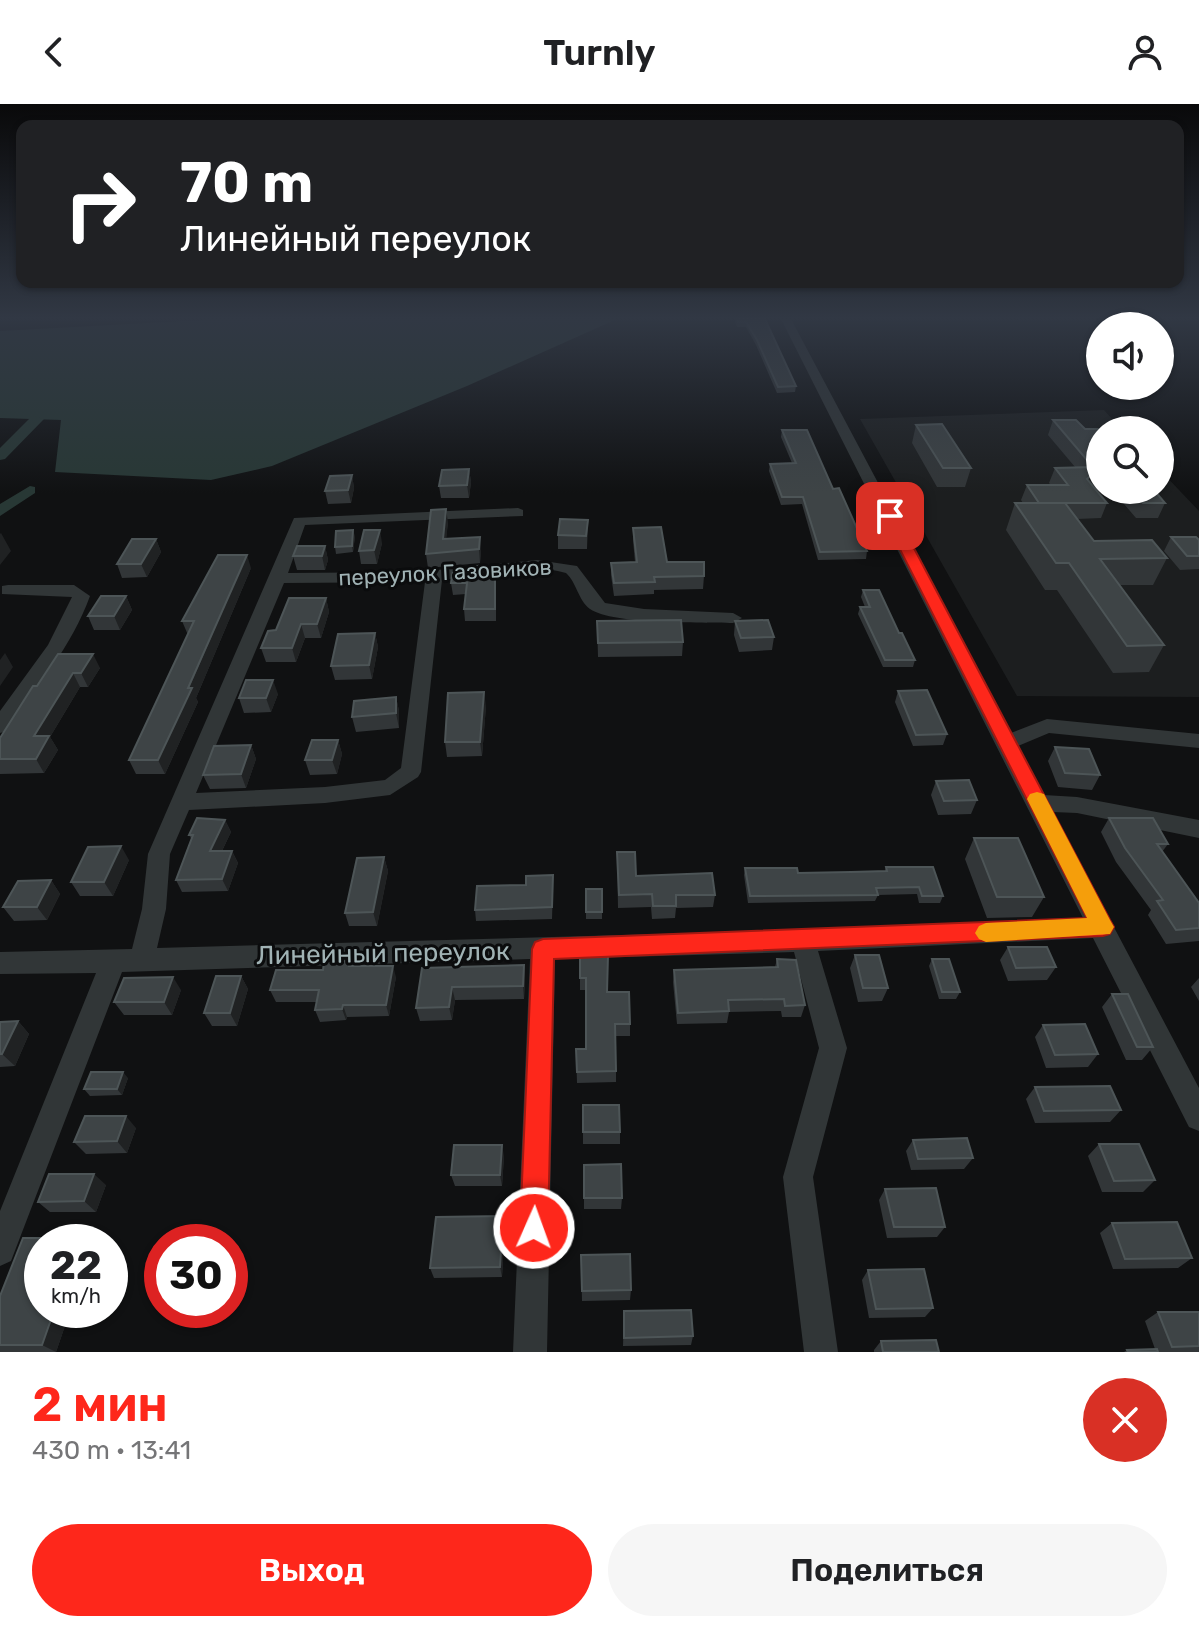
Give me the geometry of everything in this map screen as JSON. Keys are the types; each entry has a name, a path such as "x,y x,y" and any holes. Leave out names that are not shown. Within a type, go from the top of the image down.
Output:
{"street":[{"path":"817,377 1008,742 1199,1117"},
{"path":"142,959 154,909 159,854 278,578 299,521 518,513"},
{"name":"переулок Газовиков","path":"278,578 434,576 545,565 569,567 580,578 586,596 600,607 630,612 733,618"},
{"path":"179,802 338,794 390,787 411,772 434,576"},
{"path":"0,726 62,634 81,596 74,590 8,590"},
{"path":"1008,742 1047,726 1199,741"},
{"path":"1039,803 1077,805 1199,829"},
{"name":"Линейный переулок","path":"0,963 803,941 1103,927"},
{"path":"803,941 833,1048 798,1177 821,1352"},
{"path":"530,1352 543,949"},
{"path":"0,1250 113,962"}],"shaded area":[{"path":"0,377 487,377 272,466 211,480 55,472 61,420 0,418"},
{"path":"1104,410 1109,416 1086,416 1086,504 1174,504 1174,485 1199,511 1199,697 1017,696 860,419"}],"building":[{"path":"774,377 792,377 796,386 778,387"},
{"path":"1053,420 1076,420 1086,429 1086,459"},
{"path":"942,424 971,468 943,468 916,425"},
{"path":"782,430 807,430 833,489 839,488 867,551 820,552 803,497 782,497 770,464 796,463"},
{"path":"1086,467 1086,503 1039,503 1027,485 1068,485 1055,468"},
{"path":"469,469 467,485 439,486 442,470"},
{"path":"352,475 348,490 325,491 330,476"},
{"path":"1015,503 1065,503 1094,541 1152,540 1167,558 1100,559 1164,645 1127,646 1069,563 1056,563"},
{"path":"446,509 443,539 480,537 479,549 426,554 431,510"},
{"path":"560,519 588,520 586,536 558,535"},
{"path":"661,527 667,562 704,562 704,576 654,577 655,582 614,583 611,563 637,562 633,528"},
{"path":"353,530 352,546 335,547 336,531"},
{"path":"364,530 380,530 374,550 359,551"},
{"path":"1171,537 1196,537 1199,540 1199,556 1187,556"},
{"path":"132,539 156,539 141,564 117,564"},
{"path":"297,546 325,546 322,556 293,556"},
{"path":"218,555 247,555 188,688 192,688 158,760 129,760 194,621 182,621"},
{"path":"478,566 478,576 495,576 495,609 464,609 467,583 451,583 453,570"},
{"path":"863,590 879,590 915,660 885,660 860,607 870,607"},
{"path":"101,596 126,596 114,616 88,616"},
{"path":"289,598 326,598 317,624 301,624 292,648 261,648 268,631 276,630"},
{"path":"681,620 683,642 598,643 597,621"},
{"path":"768,620 774,637 741,638 735,621"},
{"path":"375,633 369,665 331,666 338,634"},
{"path":"58,654 93,654 81,673 73,673 34,736 49,736 36,759 0,759 0,738"},
{"path":"246,680 273,680 266,698 239,698"},
{"path":"927,690 947,734 916,735 898,691"},
{"path":"484,692 480,742 445,742 448,693"},
{"path":"396,697 396,713 352,717 354,701"},
{"path":"312,740 338,740 332,760 305,760"},
{"path":"251,745 241,774 203,775 214,746"},
{"path":"1055,747 1089,749 1100,775 1065,773"},
{"path":"969,780 977,800 944,801 936,781"},
{"path":"197,818 225,820 210,851 232,851 222,879 176,880"},
{"path":"1109,818 1153,818 1168,844 1157,844 1199,903 1199,928 1176,930 1157,901 1163,900 1125,848"},
{"path":"974,838 1018,838 1044,897 997,897"},
{"path":"121,846 104,882 71,882 88,847"},
{"path":"617,852 635,852 636,876 712,873 715,895 676,895 676,906 653,906 652,894 619,895"},
{"path":"384,857 373,912 345,913 357,858"},
{"path":"886,867 933,867 943,896 922,896 919,887 876,888 878,895 750,896 745,868 797,868 798,873 887,871"},
{"path":"553,875 552,907 475,910 477,886 526,885 526,876"},
{"path":"51,880 37,907 3,907 18,881"},
{"path":"586,889 602,889 602,912 586,912"},
{"path":"1008,947 1047,947 1056,967 1016,968"},
{"path":"580,955 608,955 607,992 629,992 630,1024 615,1024 616,1071 577,1072 576,1049 586,1049 586,978 580,978"},
{"path":"855,955 879,955 888,988 863,988"},
{"path":"777,959 796,960 805,1005 785,1006 784,999 728,1000 729,1011 678,1013 674,970 778,967"},
{"path":"932,959 949,959 960,992 942,992"},
{"path":"350,961 349,966 393,966 386,1005 343,1005 342,1009 315,1010 319,990 270,990 276,970 323,970 324,962"},
{"path":"524,965 523,986 452,987 449,1007 416,1008 422,968"},
{"path":"216,976 241,976 230,1013 204,1013"},
{"path":"173,977 164,1002 114,1002 124,978"},
{"path":"1112,994 1128,994 1153,1047 1137,1047"},
{"path":"18,1021 2,1054 0,1054 0,1022"},
{"path":"1085,1024 1098,1054 1055,1055 1043,1025"},
{"path":"91,1072 123,1072 117,1089 84,1089"},
{"path":"1110,1086 1121,1110 1044,1111 1035,1087"},
{"path":"583,1105 619,1105 620,1132 583,1132"},
{"path":"85,1116 126,1116 117,1141 74,1142"},
{"path":"967,1138 973,1158 918,1159 913,1140"},
{"path":"1099,1144 1139,1144 1155,1180 1114,1181"},
{"path":"454,1145 502,1145 500,1175 451,1175"},
{"path":"621,1164 622,1198 584,1198 584,1165"},
{"path":"49,1174 94,1174 84,1201 38,1202"},
{"path":"936,1188 945,1227 894,1227 885,1189"},
{"path":"503,1216 500,1267 430,1268 436,1217"},
{"path":"1177,1222 1192,1258 1125,1259 1112,1223"},
{"path":"24,1238 24,1328 48,1328 42,1345 0,1345 0,1296"},
{"path":"630,1254 631,1290 582,1291 581,1255"},
{"path":"924,1269 933,1308 876,1309 868,1270"},
{"path":"691,1310 693,1336 624,1338 624,1311"},
{"path":"1158,1312 1199,1312 1199,1346 1172,1347"},
{"path":"936,1340 939,1352 883,1352 881,1341"},
{"path":"1157,1349 1158,1352 1127,1350"}],"waterway":[{"path":"0,456 37,419"},
{"path":"0,511 30,490"}],"slow traffic":[{"path":"986,933 1103,927 1037,799"}],"route":[{"path":"534,1228 543,949 1103,927 890,516"}]}
